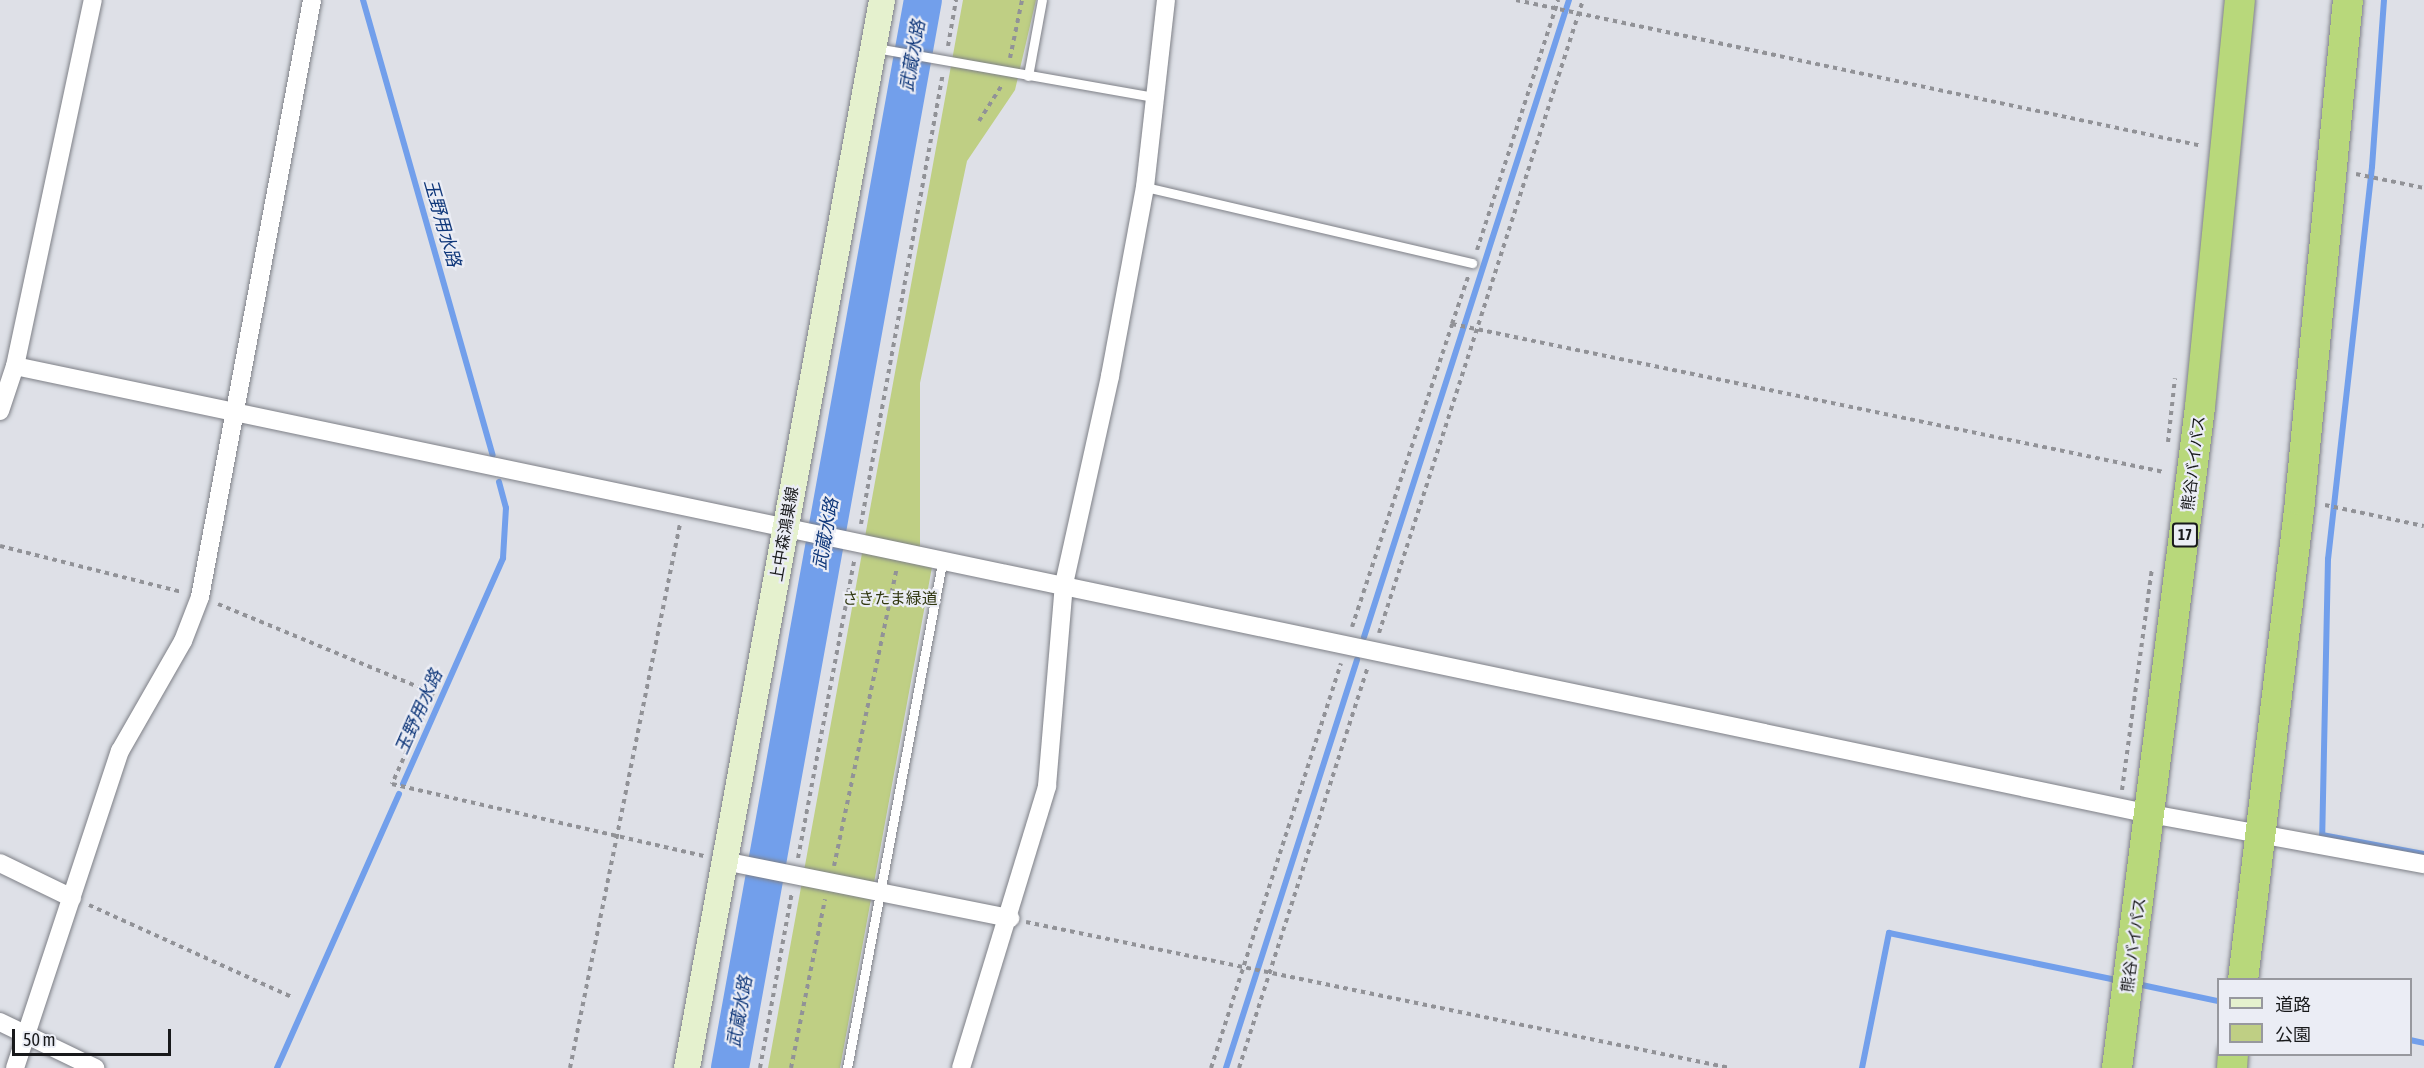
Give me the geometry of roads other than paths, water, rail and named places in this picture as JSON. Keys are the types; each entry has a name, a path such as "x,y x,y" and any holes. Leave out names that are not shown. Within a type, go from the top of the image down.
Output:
{"highway":[{"name":"熊谷バイパス","path":"2117,1068 2151,814 2200,407 2240,0"},
{"path":"2243,978 2300,500 2334,170 2348,0"}],"main road":[{"name":"上中森鴻巣線","path":"687,1068 734,863 795,532 883,49 882,0"}],"street":[{"path":"0,411 15,366 93,0"},
{"path":"15,1068 23,1032 129,731 183,640 200,597 312,0"},
{"path":"961,1068 1010,918 1047,786 1064,585 1110,376 1145,187 1166,0"},
{"path":"15,366 235,415 795,532 943,558 2120,805 2151,814 2424,864"},
{"path":"0,863 72,898"},
{"path":"734,863 1010,918"},
{"path":"0,1022 95,1068"}],"lane":[{"path":"1028,76 1042,0"},
{"path":"883,49 1154,97"},
{"path":"1145,187 1472,263"},
{"path":"847,1068 943,558"}],"waterway":[{"name":"玉野用水路","path":"363,0 493,455"},
{"name":"武蔵水路","path":"730,1068 923,0"},
{"path":"1364,637 1569,0"},
{"path":"2384,0 2372,167 2328,559 2322,835 2424,854"},
{"name":"玉野用水路","path":"403,784 503,558 506,508 499,482"},
{"path":"1226,1068 1357,659"},
{"name":"玉野用水路","path":"277,1068 399,794"},
{"path":"1862,1068 1889,933 2121,981"},
{"path":"2137,984 2217,1001"},
{"path":"2412,1040 2424,1043"}],"park label":[{"name":"さきたま緑道","path":"890,598"}]}
